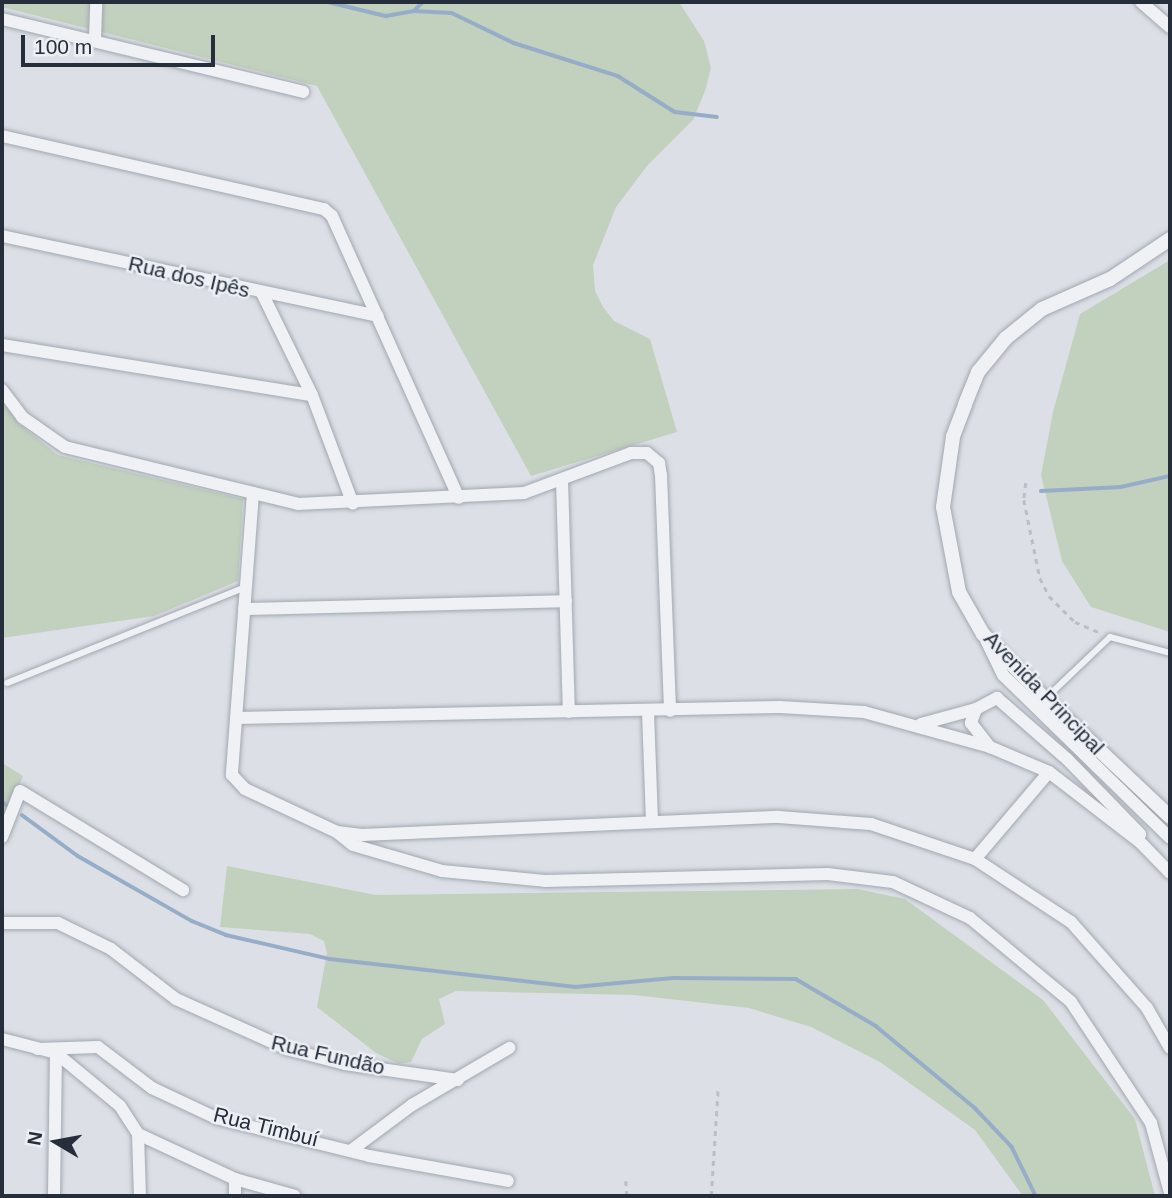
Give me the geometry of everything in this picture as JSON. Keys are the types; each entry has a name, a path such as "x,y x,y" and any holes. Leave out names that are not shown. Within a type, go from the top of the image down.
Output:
{"street":[{"path":"95,39 96,2"},
{"path":"1141,2 1170,27"},
{"path":"2,19 95,39 303,92"},
{"path":"2,136 324,209 331,216 459,498"},
{"name":"Rua dos Ipês","path":"2,236 377,316"},
{"name":"Avenida Principal","path":"1170,239 1110,279 1042,309 1006,338 978,372 953,438 943,507 959,592 983,634 1153,811 1170,817"},
{"path":"262,293 312,396 353,504"},
{"path":"2,345 312,396"},
{"path":"2,390 30,424 65,447 298,504 353,504 524,493 631,453 647,453 659,463 670,711"},
{"path":"562,481 569,712"},
{"path":"253,492 232,775 237,783 337,832 353,845 442,871 545,881 828,874 893,882 970,918 1071,1002 1150,1123 1170,1193"},
{"path":"244,609 566,601"},
{"path":"983,634 1003,675 1078,746 1153,811 1170,838"},
{"path":"917,725 976,709 997,698 1067,759 1170,866"},
{"path":"236,718 819,708 864,712 990,747 1049,772 1140,842 1170,873"},
{"path":"976,709 971,723 990,747"},
{"path":"648,712 652,821"},
{"path":"1067,759 1078,746"},
{"path":"975,859 1049,772"},
{"path":"2,837 20,791 183,890"},
{"path":"337,832 508,831 652,821 779,817 871,824 975,859 1071,922 1139,998 1170,1048"},
{"name":"Rua Fundão","path":"2,923 58,923 111,949 176,999 287,1049 345,1064 458,1080"},
{"path":"2,1039 56,1053 120,1105 138,1134 140,1196"},
{"name":"Rua Timbuí","path":"38,1048 98,1047 152,1088 216,1118 509,1181"},
{"path":"354,1149 412,1105 509,1048"},
{"path":"54,1196 56,1053"},
{"path":"138,1134 235,1179 295,1196"},
{"path":"235,1179 235,1196"}],"lane":[{"path":"7,683 247,587"},
{"path":"1045,699 1110,637 1170,653"}],"path":[{"path":"1026,483 1024,500 1040,578 1049,596 1075,622 1110,637"},
{"path":"711,1196 718,1088"},
{"path":"626,1181 627,1196"}],"green space":[{"path":"2,2 679,2 704,41 711,68 705,91 693,120 647,166 616,207 593,265 595,291 603,307 614,321 650,339 677,432 531,476 317,86 2,7"},
{"path":"1170,260 1170,632 1091,607 1062,561 1041,475 1053,412 1080,314"},
{"path":"2,401 18,423 58,455 243,499 238,581 154,616 2,638"},
{"path":"2,763 23,776 2,826"},
{"path":"227,866 376,895 857,889 905,899 1043,1000 1135,1119 1155,1196 1023,1196 975,1130 880,1062 811,1027 749,1008 634,995 456,991 439,999 445,1024 422,1039 411,1062 399,1064 376,1053 317,1007 327,953 324,941 310,934 220,927"}],"waterway":[{"path":"328,2 386,16 414,11 452,13 514,43 618,76 675,112 717,117"},
{"path":"414,11 423,2"},
{"path":"1041,491 1121,487 1170,476"},
{"path":"2,802 10,807"},
{"path":"22,815 78,856 192,921 226,935 330,959 575,987 673,978 796,979 876,1026 975,1108 1012,1147 1036,1196"}]}
